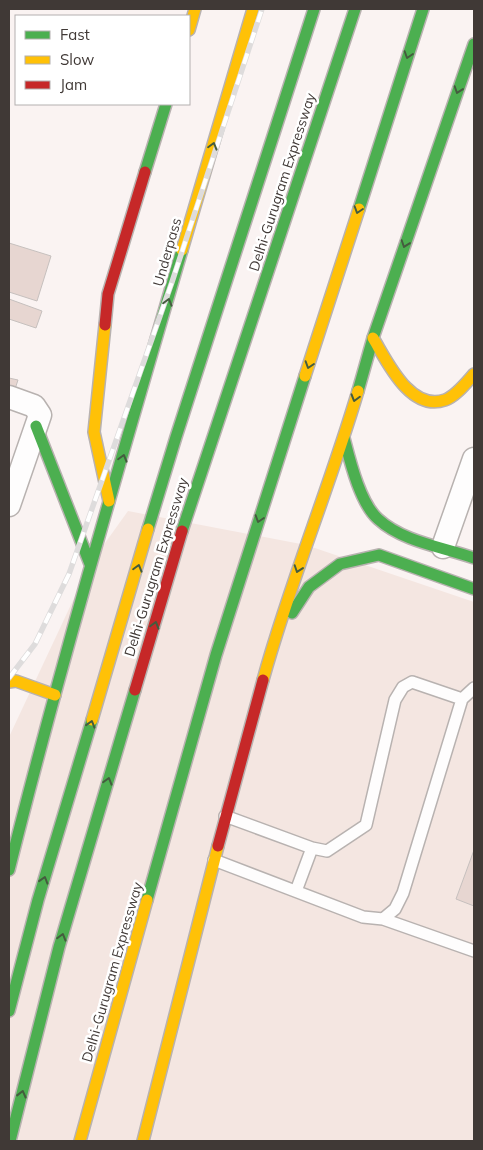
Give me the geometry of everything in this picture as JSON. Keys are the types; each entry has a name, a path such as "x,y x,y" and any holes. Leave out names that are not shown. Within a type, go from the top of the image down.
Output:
{"main road":[{"path":"190,26 195,9"},
{"name":"Underpass","path":"9,870 11,850 90,564 110,504 253,9"},
{"path":"9,1011 38,900 176,437 314,9"},
{"name":"Delhi-Gurugram Expressway","path":"10,1141 59,947 192,498 355,9"},
{"name":"Delhi-Gurugram Expressway","path":"80,1141 216,655 423,9"},
{"path":"143,1141 225,816 274,639 344,438 373,338 474,44"},
{"path":"110,504 94,432 108,294 166,105"},
{"path":"373,338 410,392 428,401 443,400 454,394 474,374"},
{"path":"36,426 90,564"},
{"path":"344,438 354,475 377,518 408,535 474,558"},
{"path":"274,639 309,587 340,564 379,555 474,589"},
{"path":"9,682 16,681 55,695"}],"street":[{"path":"9,397 34,406 40,415 9,505"},
{"path":"443,547 474,459"}],"lane":[{"path":"225,816 312,848 327,851 366,826 395,700 403,687 412,682 462,699"},
{"path":"383,919 395,909 403,893 462,699 474,688"},
{"path":"296,891 312,848"},
{"path":"214,860 364,917 383,919 474,951"}],"shaded area":[{"path":"128,511 306,545 474,602 474,1141 9,1141 9,737 90,564"}],"building":[{"path":"9,243 51,256 37,301 9,292"},
{"path":"9,299 42,311 36,328 9,319"},
{"path":"9,378 18,380 14,392 9,391"},
{"path":"474,850 474,906 456,899"}],"railway":[{"path":"9,678 35,644 69,574 172,282 262,9"}],"traffic: fast":[{"path":"148,529 314,9"},
{"path":"182,531 355,9"},
{"path":"359,209 423,9"},
{"path":"358,391 373,338 474,44"},
{"path":"145,172 166,105"},
{"path":"9,870 71,637 182,250"},
{"path":"147,900 216,655 305,376"},
{"path":"36,426 90,564"},
{"path":"344,438 361,492 366,503 378,519 388,527 411,539 474,558"},
{"path":"292,613 309,587 340,564 379,555 474,589"},
{"path":"10,1141 59,947 135,690"},
{"path":"9,1011 38,900 92,720"}],"traffic: slow":[{"path":"190,26 195,9"},
{"path":"182,250 253,9"},
{"path":"305,376 359,209"},
{"path":"105,325 94,432 109,501"},
{"path":"373,338 401,382 421,399 432,402 445,400 457,392 474,374"},
{"path":"263,680 285,607 335,464 358,391"},
{"path":"92,720 148,529"},
{"path":"9,682 16,681 55,695"},
{"path":"143,1141 218,846"},
{"path":"80,1141 147,900"}],"traffic: jam":[{"path":"105,325 108,294 145,172"},
{"path":"135,690 182,531"},
{"path":"218,846 263,680"}]}
